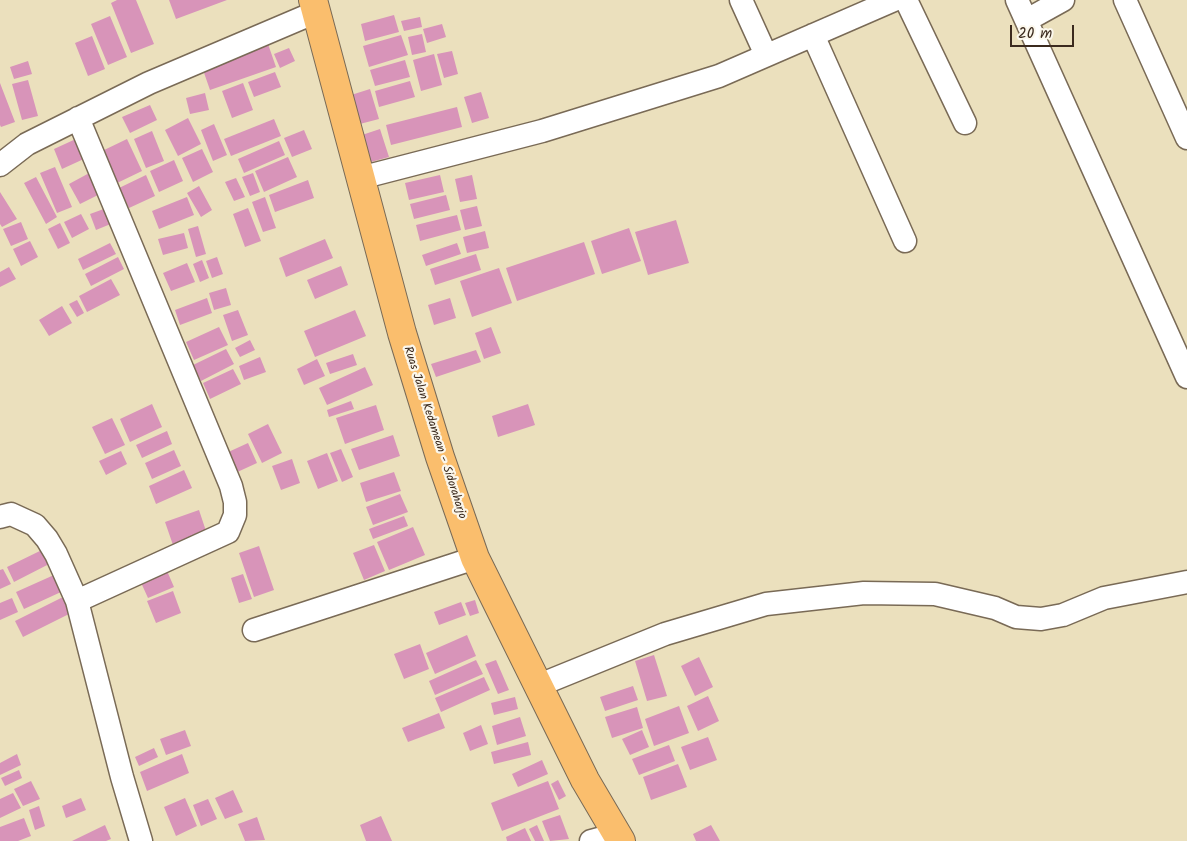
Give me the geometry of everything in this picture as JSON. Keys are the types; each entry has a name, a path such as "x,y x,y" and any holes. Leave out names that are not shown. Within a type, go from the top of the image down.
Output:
{"main road":[{"name":"Ruas Jalan Kedamean - Sidoraharjo","path":"314,6 402,333 437,448 475,558 585,780 619,837"}],"street":[{"path":"741,0 766,55"},
{"path":"360,178 542,131 719,76 812,35 855,8 894,0"},
{"path":"906,0 965,122"},
{"path":"1017,0 1187,377"},
{"path":"1027,20 1063,0"},
{"path":"1125,0 1187,138"},
{"path":"0,165 27,144 78,118 314,6"},
{"path":"812,35 905,241"},
{"path":"77,601 228,532 235,515 235,502 231,486 78,118"},
{"path":"0,517 11,514 35,525 56,554 77,601 122,777 141,841"},
{"path":"254,630 475,558"},
{"path":"537,686 665,634 766,604 864,592 935,594 995,608 1016,617 1041,619 1063,615 1104,598 1187,582"},
{"path":"591,841 619,837"}],"building":[{"path":"117,0 136,0 154,44 131,53 111,3"},
{"path":"169,0 227,0 176,19"},
{"path":"394,15 399,32 365,41 361,24"},
{"path":"110,16 127,57 108,65 91,24"},
{"path":"420,17 422,27 404,31 401,21"},
{"path":"442,24 446,37 427,43 423,29"},
{"path":"422,34 426,52 412,55 408,37"},
{"path":"401,35 408,55 369,67 363,46"},
{"path":"92,36 105,69 88,76 75,43"},
{"path":"268,44 276,67 210,90 202,67"},
{"path":"289,48 295,61 280,68 274,54"},
{"path":"452,51 458,74 444,78 437,54"},
{"path":"434,54 442,85 421,91 413,60"},
{"path":"405,60 410,77 375,86 370,70"},
{"path":"28,61 32,74 14,79 10,67"},
{"path":"275,72 281,87 254,97 248,82"},
{"path":"28,80 38,116 22,120 12,84"},
{"path":"410,81 415,97 379,107 375,91"},
{"path":"0,83 15,122 1,127 0,125"},
{"path":"243,83 253,110 232,118 222,91"},
{"path":"370,89 379,119 356,125 348,96"},
{"path":"481,92 489,118 472,123 464,97"},
{"path":"205,93 209,110 190,114 186,98"},
{"path":"150,105 157,120 130,133 122,117"},
{"path":"457,107 462,127 391,145 386,125"},
{"path":"188,118 201,144 178,156 165,130"},
{"path":"274,119 281,136 231,156 224,139"},
{"path":"214,124 227,155 213,161 201,130"},
{"path":"380,129 389,157 371,162 362,135"},
{"path":"304,130 312,149 292,157 284,138"},
{"path":"152,131 164,161 146,168 134,139"},
{"path":"78,138 86,158 62,169 54,149"},
{"path":"127,139 142,171 115,184 100,152"},
{"path":"279,141 285,155 244,173 238,159"},
{"path":"202,149 213,172 193,182 182,158"},
{"path":"288,157 297,177 264,192 255,171"},
{"path":"174,160 183,181 159,192 150,171"},
{"path":"55,167 72,207 57,213 40,173"},
{"path":"93,171 104,192 80,204 69,184"},
{"path":"253,173 260,192 250,196 242,177"},
{"path":"146,175 155,196 129,208 119,188"},
{"path":"440,175 444,192 409,200 405,183"},
{"path":"472,175 477,199 460,202 455,179"},
{"path":"36,177 57,217 46,224 24,183"},
{"path":"236,178 245,197 234,201 225,182"},
{"path":"308,180 314,198 275,212 269,195"},
{"path":"199,186 212,210 201,217 187,193"},
{"path":"0,192 17,219 2,227 0,224"},
{"path":"446,195 450,210 414,219 410,204"},
{"path":"187,197 194,215 159,229 152,211"},
{"path":"265,197 276,228 263,232 252,202"},
{"path":"112,206 118,221 96,230 90,214"},
{"path":"477,206 482,226 465,230 460,210"},
{"path":"248,208 261,241 245,247 233,214"},
{"path":"81,214 89,229 72,238 64,222"},
{"path":"457,215 461,230 420,241 416,225"},
{"path":"676,220 689,263 648,275 635,232"},
{"path":"21,222 28,239 11,246 3,229"},
{"path":"60,223 70,243 58,249 48,229"},
{"path":"198,226 206,254 196,257 188,229"},
{"path":"629,228 641,261 602,274 591,241"},
{"path":"485,231 489,248 467,253 463,237"},
{"path":"184,233 188,248 163,255 158,239"},
{"path":"325,239 333,258 286,277 279,258"},
{"path":"30,241 38,257 21,266 13,249"},
{"path":"584,242 595,274 517,301 506,268"},
{"path":"110,243 116,254 83,270 78,259"},
{"path":"457,243 461,254 426,266 422,255"},
{"path":"476,254 481,270 435,285 430,269"},
{"path":"118,257 124,269 91,286 85,274"},
{"path":"217,257 223,274 212,278 206,261"},
{"path":"202,260 209,278 200,282 193,264"},
{"path":"187,263 195,282 171,291 163,273"},
{"path":"341,266 348,285 315,299 307,280"},
{"path":"9,267 16,279 0,287 0,272"},
{"path":"499,268 512,303 472,317 460,281"},
{"path":"111,279 120,295 87,312 79,296"},
{"path":"226,288 231,305 214,310 209,293"},
{"path":"207,298 212,313 180,325 175,310"},
{"path":"450,298 456,318 434,325 428,305"},
{"path":"77,300 84,313 77,317 69,304"},
{"path":"62,306 72,323 49,336 39,320"},
{"path":"238,310 248,335 232,341 223,315"},
{"path":"355,310 366,336 315,357 304,331"},
{"path":"219,327 228,345 194,360 186,342"},
{"path":"491,327 501,353 484,359 475,333"},
{"path":"250,340 255,350 240,357 235,348"},
{"path":"226,349 234,364 201,381 193,365"},
{"path":"476,350 481,362 436,377 431,364"},
{"path":"353,354 357,365 330,374 326,363"},
{"path":"260,357 266,372 244,380 239,366"},
{"path":"317,359 325,376 304,385 297,369"},
{"path":"365,367 373,385 327,405 319,388"},
{"path":"233,369 241,384 210,399 203,383"},
{"path":"351,401 354,409 329,417 327,410"},
{"path":"152,404 162,427 130,442 120,419"},
{"path":"528,404 535,425 498,437 492,416"},
{"path":"376,405 384,430 345,444 336,418"},
{"path":"112,418 125,445 105,454 92,427"},
{"path":"268,424 282,453 262,463 248,434"},
{"path":"167,431 172,444 142,458 136,445"},
{"path":"393,435 400,456 359,470 351,449"},
{"path":"248,443 257,463 233,474 224,454"},
{"path":"341,449 353,477 342,482 330,453"},
{"path":"174,450 181,466 152,479 145,463"},
{"path":"121,451 127,464 106,475 99,461"},
{"path":"327,453 338,481 318,489 307,461"},
{"path":"292,459 300,483 281,490 272,466"},
{"path":"184,470 192,488 156,504 149,486"},
{"path":"394,472 401,491 366,502 360,483"},
{"path":"400,494 408,512 373,525 366,507"},
{"path":"199,510 207,534 173,545 165,522"},
{"path":"404,516 408,526 373,539 369,529"},
{"path":"413,527 425,555 389,570 377,542"},
{"path":"374,545 385,571 364,580 353,553"},
{"path":"259,546 274,590 254,597 239,553"},
{"path":"46,548 53,562 14,582 7,567"},
{"path":"164,564 174,587 148,598 138,576"},
{"path":"3,569 11,584 0,589 0,570"},
{"path":"243,574 252,599 239,603 231,578"},
{"path":"54,575 61,592 24,609 16,592"},
{"path":"173,591 181,613 156,623 147,601"},
{"path":"63,597 71,613 23,637 15,621"},
{"path":"12,598 18,612 0,620 0,603"},
{"path":"475,600 479,613 470,616 465,603"},
{"path":"461,602 466,615 439,625 434,612"},
{"path":"467,635 476,656 435,674 426,653"},
{"path":"420,644 429,669 404,679 394,654"},
{"path":"654,655 667,696 647,701 635,661"},
{"path":"699,657 713,687 695,696 681,666"},
{"path":"476,660 483,674 435,695 429,681"},
{"path":"496,660 509,690 498,694 485,664"},
{"path":"484,677 490,690 441,712 435,698"},
{"path":"633,686 638,700 605,711 600,697"},
{"path":"708,696 719,721 698,731 687,706"},
{"path":"515,697 518,709 494,715 491,703"},
{"path":"679,706 689,733 654,746 645,719"},
{"path":"637,707 643,728 612,738 605,717"},
{"path":"439,713 445,728 408,742 402,728"},
{"path":"520,717 526,736 497,745 492,726"},
{"path":"481,725 488,744 470,751 463,733"},
{"path":"185,730 191,746 166,755 160,739"},
{"path":"642,730 649,747 630,755 622,739"},
{"path":"708,737 717,760 690,770 681,747"},
{"path":"528,742 531,755 494,764 491,752"},
{"path":"669,745 675,761 639,775 632,759"},
{"path":"154,748 158,757 139,766 135,757"},
{"path":"17,754 21,765 0,775 0,763"},
{"path":"182,754 189,773 147,791 140,772"},
{"path":"542,760 548,774 518,787 512,774"},
{"path":"678,764 687,787 651,800 643,777"},
{"path":"19,770 22,778 5,786 1,778"},
{"path":"558,780 566,796 559,800 551,784"},
{"path":"31,781 40,799 23,806 14,789"},
{"path":"548,781 559,809 502,831 491,803"},
{"path":"233,790 243,812 225,819 215,798"},
{"path":"13,793 21,808 0,818 0,799"},
{"path":"81,798 86,810 66,818 62,806"},
{"path":"185,798 197,826 176,836 164,807"},
{"path":"208,799 217,819 201,826 193,805"},
{"path":"39,806 45,826 35,830 29,810"},
{"path":"560,815 569,839 550,841 542,821"},
{"path":"381,816 392,841 366,841 360,825"},
{"path":"257,817 265,840 245,841 238,824"},
{"path":"24,818 31,836 18,841 0,841 0,827"},
{"path":"105,825 111,839 106,841 72,841"},
{"path":"537,825 544,841 535,841 529,829"},
{"path":"711,825 720,841 696,841 693,834"},
{"path":"525,828 531,841 507,841 506,837"}]}
